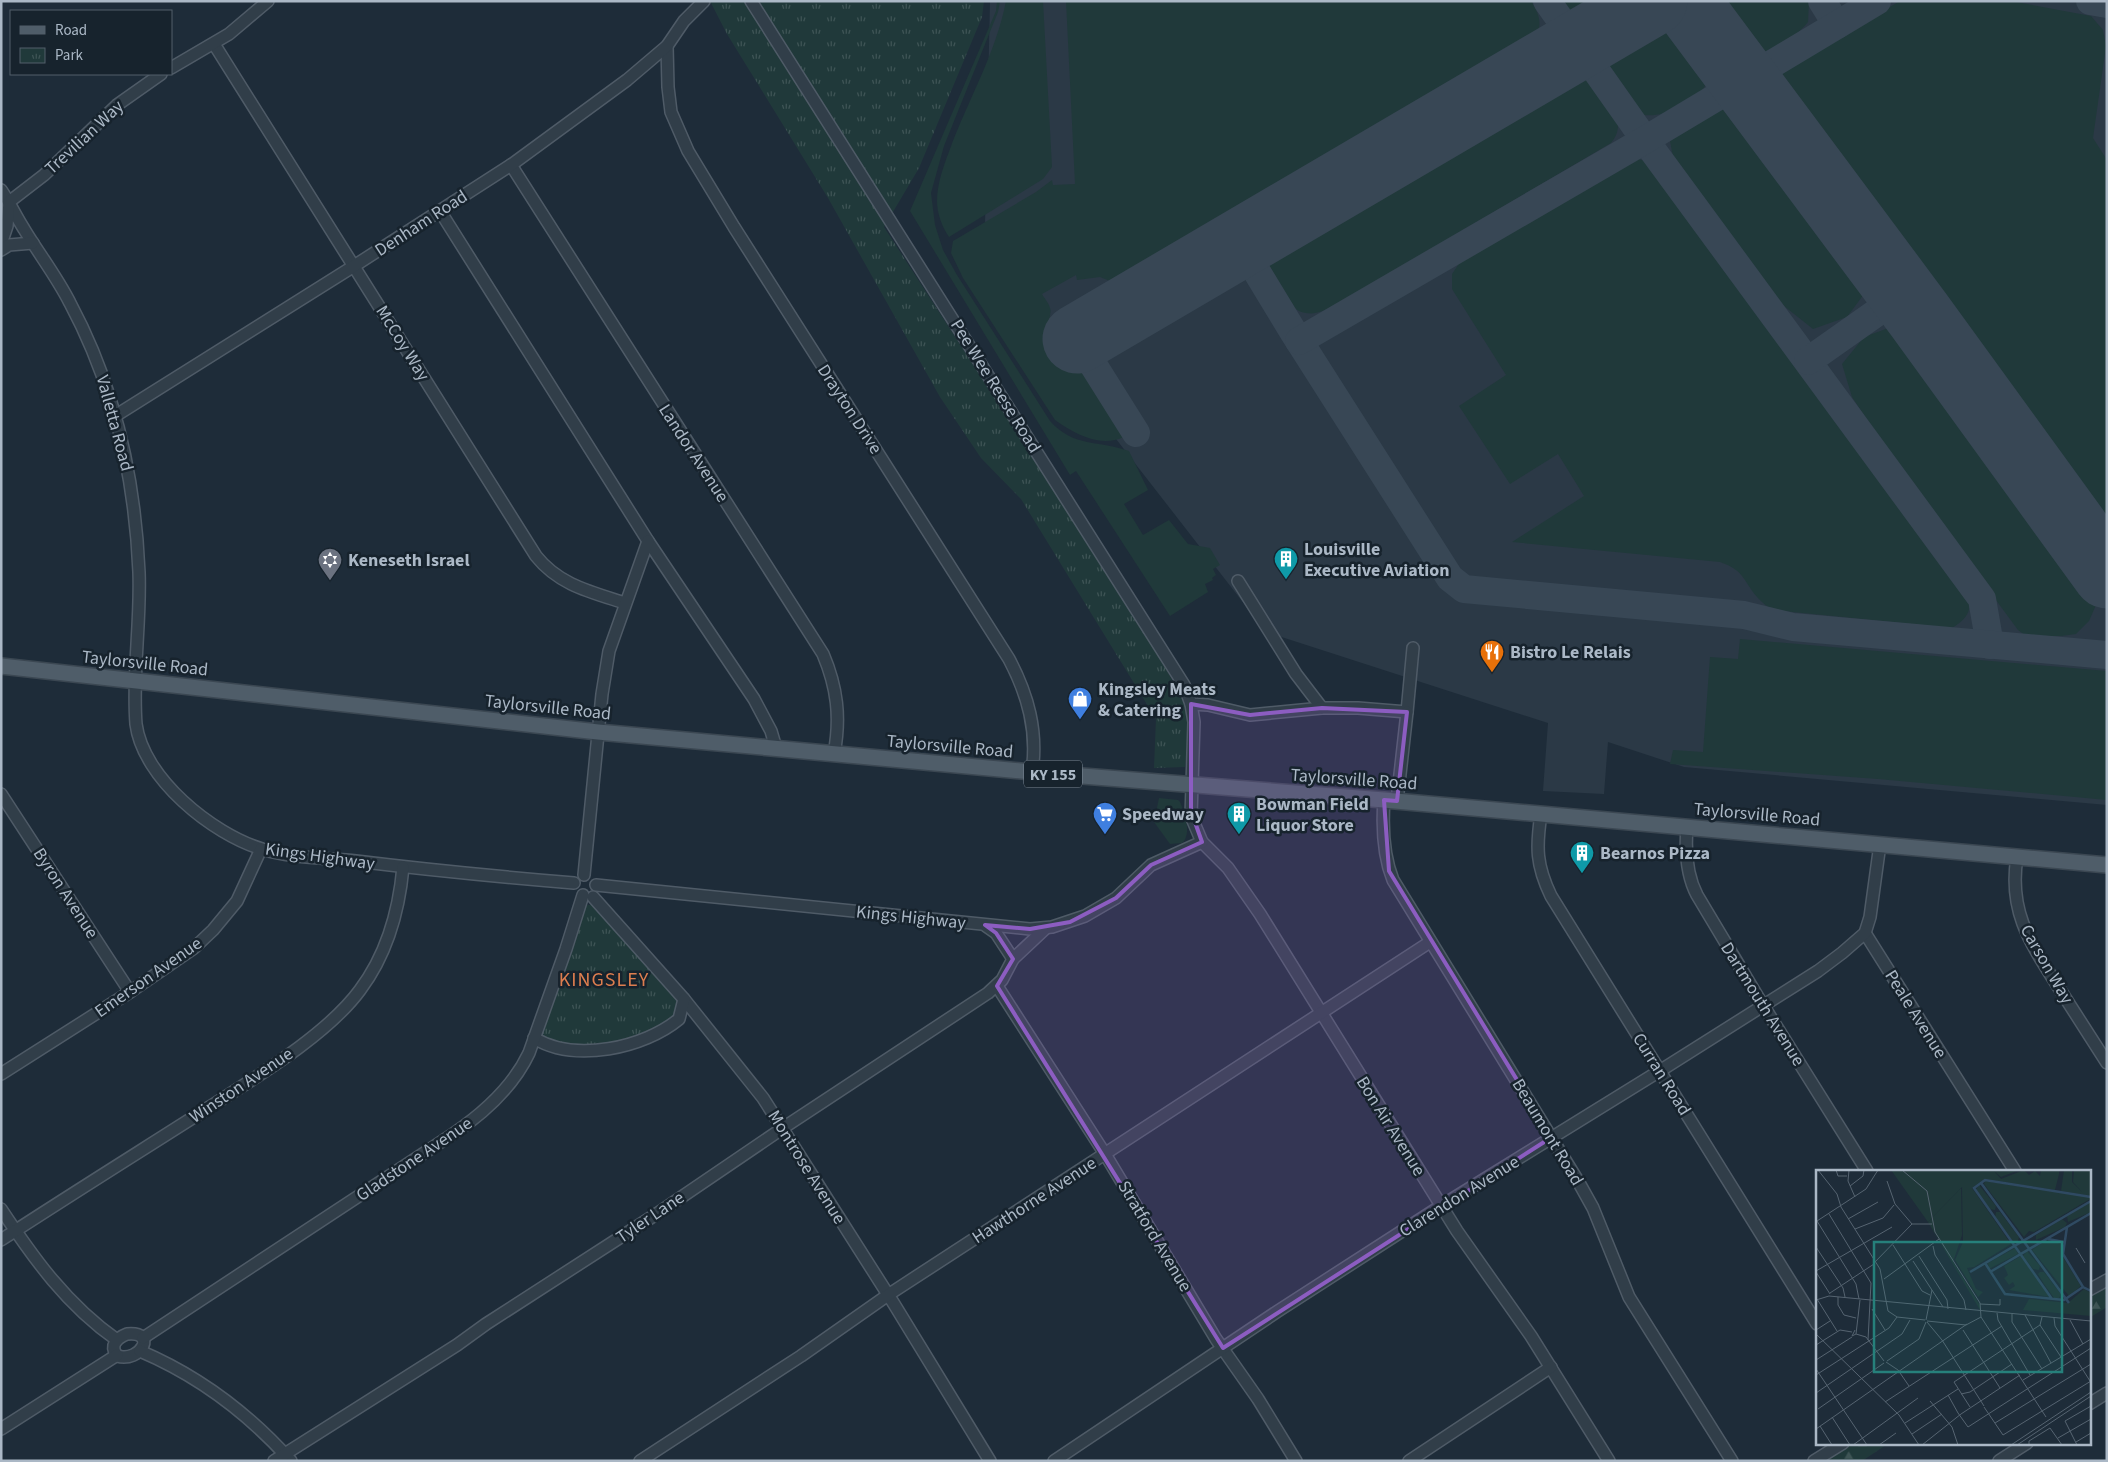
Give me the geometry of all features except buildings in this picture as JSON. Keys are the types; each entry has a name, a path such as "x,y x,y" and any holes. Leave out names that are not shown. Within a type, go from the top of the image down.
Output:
{"main road":[{"name":"Taylorsville Road","path":"1,666 598,732 1193,786 1390,800 2107,865"}],"street":[{"path":"172,67 214,44 246,21 268,1"},
{"name":"Denham Road","path":"115,416 511,165 627,80 667,46 684,21 704,1"},
{"name":"Pee Wee Reese Road","path":"751,1 1184,684 1191,704 1194,722 1193,786"},
{"name":"McCoy Way","path":"214,44 542,563 564,582 581,590 625,603"},
{"name":"Drayton Drive","path":"667,46 671,112 688,151 739,235 1010,659 1022,684 1032,722 1034,748 1032,772"},
{"name":"Trevilian Way","path":"9,202 44,174 116,105 160,75"},
{"name":"Landor Avenue","path":"511,165 823,654 837,698 838,725 834,754"},
{"name":"Valletta Road","path":"1,190 71,303 99,365 115,416 126,458 136,520 140,607 136,681"},
{"path":"1,244 7,226 9,202"},
{"path":"440,211 648,541 754,699 771,731 776,748"},
{"path":"1,250 9,245 33,243"},
{"path":"590,892 584,875 598,732 609,651 648,541"},
{"path":"1238,581 1296,674 1322,708"},
{"name":"Beaumont Road","path":"1413,648 1407,712 1384,835 1389,871 1400,894 1552,1137 1593,1208 1629,1296 1732,1461"},
{"name":"Kings Highway","path":"136,681 137,735 145,755 156,773 177,795 210,823 261,849 403,867 574,883"},
{"path":"1191,704 1208,705 1250,715 1322,708 1358,708 1407,712"},
{"name":"Bon Air Avenue","path":"1193,786 1191,816 1202,842 1228,868 1240,885 1322,1012 1456,1232 1522,1322 1609,1461"},
{"name":"Byron Avenue","path":"1,794 130,992"},
{"name":"Curran Road","path":"1541,814 1537,846 1542,878 1555,902 1816,1322"},
{"name":"Dartmouth Avenue","path":"1687,827 1687,865 1691,884 1763,1005 1866,1170"},
{"name":"Kings Highway","path":"590,892 1030,929 1046,928 1070,922 1101,907 1127,889 1151,864 1202,842"},
{"path":"1865,933 1870,917 1880,844"},
{"name":"Emerson Avenue","path":"1,1074 173,964 213,930 237,901 261,849"},
{"name":"Carson Way","path":"2017,856 2015,875 2017,903 2028,939 2107,1063"},
{"name":"Winston Avenue","path":"1,1240 249,1082 317,1032 347,1005 360,990 375,965 388,937 398,905 403,867"},
{"path":"584,875 576,878 574,883 590,892"},
{"name":"Montrose Avenue","path":"590,892 702,1020 763,1098 888,1295 990,1461"},
{"name":"Gladstone Avenue","path":"143,1338 335,1214 471,1122 506,1088 522,1068 590,892"},
{"path":"985,925 996,933 1013,959"},
{"name":"Tyler Lane","path":"274,1461 288,1457 997,986 1013,959 1046,928"},
{"name":"Clarendon Avenue","path":"1054,1461 1441,1206 1818,971 1842,954 1865,933"},
{"name":"Peale Avenue","path":"1865,933 2014,1170"},
{"name":"Hawthorne Avenue","path":"640,1461 802,1356 888,1295 1430,942"},
{"name":"Stratford Avenue","path":"997,986 1106,1154 1224,1348 1296,1461"},
{"path":"679,1019 684,999"},
{"path":"534,1038 548,1045 564,1048 580,1050 612,1048 647,1039 679,1019 702,1020"},
{"path":"1,1209 46,1274 63,1294 95,1324 117,1340"},
{"path":"2090,1289 2107,1280"},
{"path":"127,1334 138,1334 143,1338 144,1344 140,1351 129,1357 117,1355 113,1348 117,1340 127,1334"},
{"path":"140,1351 192,1376 218,1392 236,1406 288,1457"},
{"path":"1,1429 117,1355"},
{"path":"1409,1461 1550,1367"},
{"path":"2090,1403 2107,1394"},
{"path":"1814,1461 1841,1444"},
{"path":"1999,1461 2025,1444"}],"highlighted area":[{"path":"1191,704 1250,715 1322,708 1407,712 1397,801 1384,800 1389,871 1552,1137 1223,1348 997,986 1013,959 996,933 985,925 1030,929 1070,922 1116,898 1151,865 1202,842 1191,811"}],"shaded area":[{"path":"990,1 2107,1 2107,805 1684,767 1608,742 1604,794 1543,791 1548,723 1266,632 984,269"}],"green space":[{"path":"710,1 984,1 982,17 919,168 884,227 1150,638 1190,715 1185,767 1154,768 1156,719 1021,499 981,458 940,397 828,198 727,34"},
{"path":"997,1 1000,1 998,12 944,146 931,193 935,225 943,250 957,275 1050,421 1068,436 1129,451 1148,490 1124,504 1143,535 1169,520 1188,544 1210,548 1220,565 1213,569 1216,575 1212,578 1213,580 1205,584 1208,592 1170,616 1076,471 1070,475 910,211 996,11"},
{"path":"1006,1 1043,1 1052,167 1043,179 949,237 942,224 938,210 937,194 940,181 945,161 996,39"},
{"path":"1066,1 1531,1 1538,14 1539,27 1535,39 1526,51 1125,287 1100,277 1077,280 1076,275 1042,294 1049,304 1051,312 1048,327 1049,335 1056,350 1072,365 1086,371 1122,431 1124,437 1106,441 1088,438 1055,420 963,278 951,253 953,241 1036,192 1052,180 1053,185 1075,184"},
{"path":"1553,1 1611,1 1589,11 1574,13 1560,7"},
{"path":"1720,1 1809,1 1808,22 1795,36 1778,47 1759,52 1750,50 1738,44 1733,38 1721,9"},
{"path":"1900,1 2011,1 2091,16 2103,30 2106,46 2093,138 2107,160 2107,545 1775,95 1776,85 1784,70"},
{"path":"1651,23 1667,27 1687,40 1702,57 1708,76 1705,86 1698,95 1686,104 1661,114 1645,115 1638,113 1632,107 1616,84 1610,70 1609,57 1611,50 1619,40 1632,31"},
{"path":"1557,75 1572,75 1586,78 1604,97 1614,113 1618,125 1616,135 1611,143 1336,305 1318,312 1306,313 1291,306 1284,299 1273,281 1267,264 1270,250 1282,236"},
{"path":"1728,107 1736,109 1746,116 1861,273 1867,290 1847,317 1813,329 1784,306 1729,239 1674,162 1670,141 1674,134 1719,108"},
{"path":"1633,158 1647,162 1658,172 1961,582 1969,602 1969,608 1965,618 1952,628 1772,610 1752,591 1739,572 1720,562 1512,542 1584,496 1558,454 1510,484 1459,406 1506,375 1452,289 1452,274 1462,259"},
{"path":"1894,326 1909,337 2092,588 2096,605 2089,621 2076,634 2026,636 2018,630 1901,471 1852,397 1842,364 1864,337"},
{"path":"1740,639 2107,671 2107,800 1878,779 1670,764 1673,750 1703,752 1710,657 1738,659"},
{"path":"1159,798 1178,800 1180,802 1187,829 1187,834 1182,843 1170,844 1154,822"},
{"path":"586,905 593,905 677,998 672,1019 639,1037 614,1044 575,1045 552,1040 544,1036 542,1031"},
{"path":"2107,1286 2107,1307 2090,1317 2090,1295"},
{"path":"1850,1444 1888,1444 1862,1461 1825,1461"}],"taxiway":[{"path":"1547,1 1645,140 1982,599 1990,645"},
{"path":"1822,1 1837,25"},
{"path":"1299,341 1645,140 1877,1"},
{"path":"2090,1 2107,4"},
{"path":"1240,244 1294,333 1450,578 1464,589 1744,615 1793,627 2107,655"},
{"path":"1808,361 1903,294"},
{"path":"1077,339 1136,433"}],"runway":[{"path":"1077,339 1653,1"},
{"path":"1685,1 1919,315 2107,574"}],"place":[{"name":"Louisville Executive Aviation","path":"1286,580"},
{"name":"Keneseth Israel","path":"330,581"},
{"name":"Bistro Le Relais","path":"1492,673"},
{"name":"Kingsley Meats & Catering","path":"1080,720"},
{"name":"Speedway","path":"1105,835"},
{"name":"Bowman Field Liquor Store","path":"1239,835"},
{"name":"Bearnos Pizza","path":"1582,874"}],"district":[{"name":"KINGSLEY","path":"604,979"}]}
